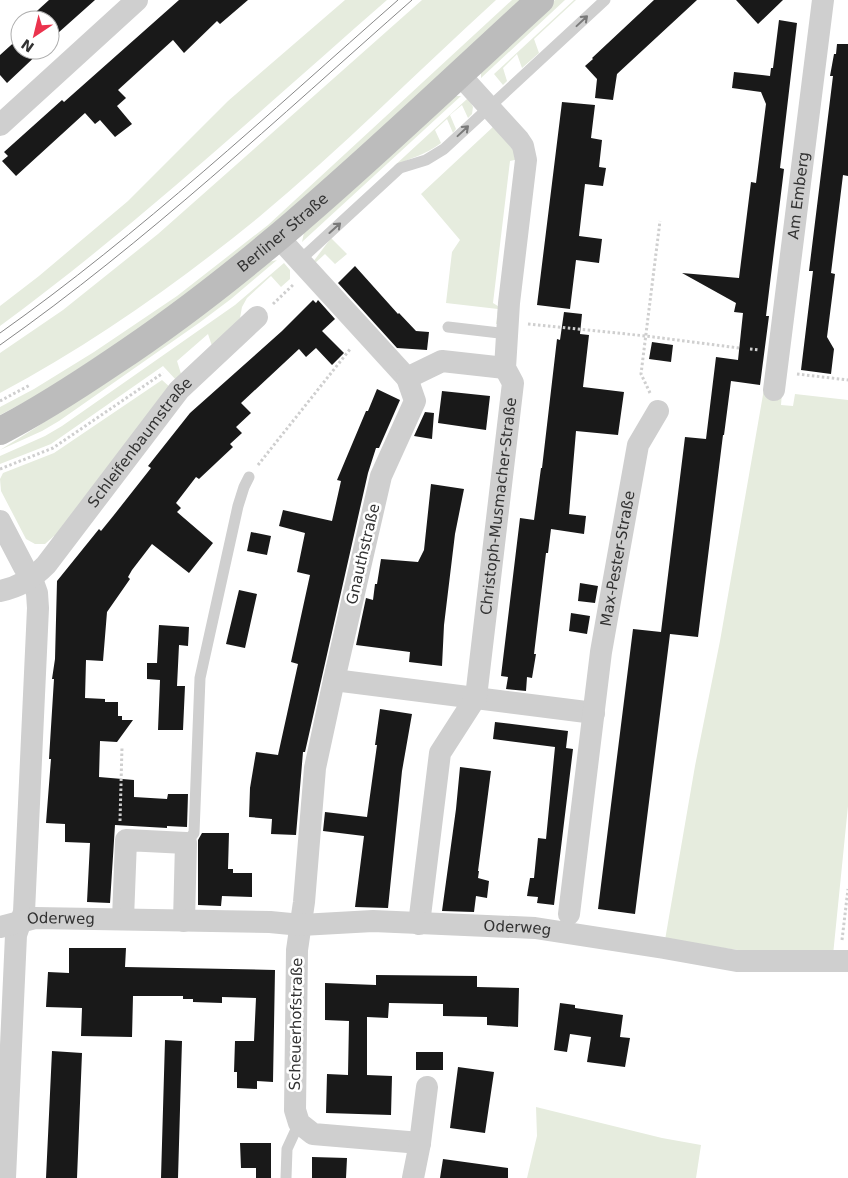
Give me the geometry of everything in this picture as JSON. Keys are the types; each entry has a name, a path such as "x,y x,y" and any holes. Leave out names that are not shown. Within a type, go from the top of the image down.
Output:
{"main road":[{"name":"Berliner Straße","path":"0,431 59,398 199,302 279,238 540,0"}],"street":[{"path":"0,124 137,0"},
{"name":"Am Emberg","path":"776,380 823,0"},
{"name":"Christoph-Musmacher-Straße","path":"419,924 440,753 476,698 513,383 505,368 509,303 526,160 523,146 459,74"},
{"name":"Gnauthstraße","path":"279,238 407,378 415,401 381,476 334,680 315,768 301,925"},
{"name":"Schleifenbaumstraße","path":"32,579 58,550 179,390 257,317"},
{"path":"407,378 442,361 505,368"},
{"name":"Max-Pester-Straße","path":"569,914 601,652 638,445 658,411"},
{"path":"0,521 32,579 37,593 38,608 24,912 10,925 16,935 4,1166"},
{"path":"0,591 14,588 32,579"},
{"path":"334,680 594,713"},
{"path":"123,919 126,840 186,843 184,920"},
{"name":"Oderweg","path":"10,925 35,918 270,922 301,925 373,921 535,928 664,948 737,962 844,961"},
{"name":"Scheuerhofstraße","path":"299,1123 295,1110 297,950 301,925"},
{"path":"413,1178 420,1143 427,1087"},
{"path":"299,1123 313,1134 420,1143"}],"lane":[{"path":"304,266 400,168 426,160 444,149 605,0"},
{"path":"448,327 508,328"},
{"path":"186,843 194,833 200,678 238,506 249,477"},
{"path":"286,1178 287,1149 299,1123"}],"path":[{"path":"658,411 642,374 660,221"},
{"path":"257,317 304,266"},
{"path":"508,328 646,336 739,348"},
{"path":"249,477 364,332"},
{"path":"0,469 53,448 163,373 179,390"},
{"path":"776,380 848,380"},
{"path":"0,401 33,383"},
{"path":"122,747 120,831 126,840"},
{"path":"844,961 848,889"}],"shaded area":[{"path":"345,0 387,0 149,208 100,249 0,326 0,306 39,276 128,201 228,101"},
{"path":"422,0 496,0 320,165 228,242 166,289 101,333 0,393 0,353 63,310 158,234"},
{"path":"512,0 523,0 272,231 181,302 38,395 0,415 0,407 34,389 94,352 177,296 268,225"},
{"path":"555,0 565,0 481,78 481,72 486,62"},
{"path":"576,0 534,39 539,53 522,68 517,54 503,68 507,81 503,85 494,74"},
{"path":"453,96 461,96 302,242 305,228"},
{"path":"467,99 473,107 472,114 468,118 462,105 450,115 456,129 453,133 447,119 435,130 441,143 429,151 393,167"},
{"path":"494,126 519,159 510,161 493,303 501,308 499,324 496,324 498,309 446,303 452,252 460,240 421,194"},
{"path":"331,238 347,254 335,264 325,254 314,264 313,262"},
{"path":"277,260 199,323 59,421 0,450 68,407 135,361 264,263"},
{"path":"284,263 290,270 290,279 281,287 271,276 247,298 242,307 240,318 213,349 208,334 177,361 182,377 177,381 163,366 51,444 0,464 0,456 45,436 62,426 235,305"},
{"path":"162,380 171,388 58,539 54,536 45,544 35,544 26,539 1,491 0,479 3,473 54,453"},
{"path":"764,389 782,392 781,405 793,406 795,394 848,400 848,806 833,955 790,957 665,940"},
{"path":"536,1107 662,1138 701,1145 696,1178 527,1178 537,1136"}],"building":[{"path":"49,0 95,0 60,31 60,10 38,10"},
{"path":"179,0 248,0 220,24 217,21 184,53 173,40 118,90 126,98 117,106 132,124 115,137 100,120 95,124 85,113 16,176 2,161 8,156 4,152 62,100 64,102"},
{"path":"654,0 697,0 617,74 613,100 595,98 597,79 585,66"},
{"path":"736,0 783,0 758,24"},
{"path":"779,20 797,23 780,168 784,169 766,316 769,316 760,385 731,381 698,637 670,634 635,914 598,909 633,629 661,632 685,437 706,439 716,357 738,360 743,313 734,312 736,303 682,273 739,278 751,182 756,183 766,104 761,92 732,88 734,72 770,76 771,68 773,68"},
{"path":"837,44 848,44 848,176 843,175 831,273 835,274 827,337 834,349 831,374 801,370 813,271 809,271 833,76 830,76"},
{"path":"10,46 10,60 31,60 7,83 0,75 0,55"},
{"path":"562,102 595,105 591,138 602,140 599,167 606,168 603,186 585,184 579,236 602,239 599,263 576,260 570,309 537,305"},
{"path":"355,266 416,331 429,332 427,350 397,348 338,283"},
{"path":"313,300 316,303 318,300 335,319 322,331 344,353 332,365 316,348 306,357 299,349 241,403 251,413 236,427 242,433 230,444 233,447 199,479 196,477 176,503 181,508 177,512 213,543 189,573 152,544 132,570 128,577 130,579 107,612 103,661 86,660 85,698 105,699 105,702 118,702 118,716 122,716 122,720 133,720 117,742 100,741 99,777 134,780 134,797 167,799 168,794 188,794 187,827 167,826 167,828 115,825 110,903 87,902 90,843 65,842 65,824 46,823 51,759 49,759 54,679 52,679 55,659 57,581 99,529 101,531 114,515 151,468 148,466 190,413 282,331"},
{"path":"564,312 582,314 580,334 589,335 583,387 624,392 618,435 576,431 569,514 586,516 584,534 551,529 548,553 546,553 532,678 527,677 526,691 506,689 508,677 501,676 520,518 534,520 557,339 560,340"},
{"path":"652,342 673,345 671,362 649,359"},
{"path":"377,389 400,400 379,448 376,448 368,473 305,752 303,752 296,835 271,834 272,819 249,817 250,788 256,752 278,755 298,664 291,662 310,575 297,572 305,533 279,526 283,510 332,521 341,481 337,480"},
{"path":"442,391 490,396 486,430 438,423"},
{"path":"425,412 434,413 432,439 414,436"},
{"path":"431,484 464,489 455,534 444,625 442,666 409,662 410,652 356,645 366,598 373,600 381,559 418,562 424,550"},
{"path":"251,532 271,536 267,555 247,551"},
{"path":"580,583 598,586 595,603 578,601"},
{"path":"239,590 257,594 245,648 226,644"},
{"path":"571,613 590,616 587,634 569,631"},
{"path":"159,625 189,627 188,646 179,645 177,686 185,686 183,730 158,730 160,680 147,679 147,663 157,663"},
{"path":"380,709 412,714 402,771 388,908 355,907 364,836 323,831 325,812 367,817"},
{"path":"495,722 568,731 566,748 573,749 554,905 537,903 538,897 527,896 530,878 534,878 538,838 546,839 555,747 493,739"},
{"path":"460,767 491,771 478,871 478,878 489,881 487,898 476,896 474,912 442,911"},
{"path":"202,833 229,833 228,869 233,869 233,873 252,873 252,897 222,896 221,906 198,905 198,840"},
{"path":"69,948 126,948 125,967 275,970 273,1082 257,1081 257,1089 237,1088 237,1072 234,1072 235,1041 254,1041 256,998 222,997 222,1003 193,1002 193,999 183,999 183,996 133,996 132,1037 81,1036 82,1008 46,1007 48,972 69,973"},
{"path":"376,975 477,976 477,987 519,988 518,1027 487,1025 487,1017 443,1016 443,1004 389,1003 388,1018 367,1017 367,1075 392,1076 391,1115 326,1113 327,1074 348,1075 349,1021 325,1020 325,983 376,985"},
{"path":"560,1003 575,1005 575,1008 623,1015 620,1037 630,1038 625,1067 587,1062 591,1037 570,1034 567,1052 554,1050"},
{"path":"165,1040 182,1041 178,1178 161,1178"},
{"path":"52,1051 82,1053 77,1178 46,1178"},
{"path":"416,1052 443,1052 443,1070 416,1070"},
{"path":"458,1067 494,1072 485,1133 450,1128"},
{"path":"240,1143 271,1143 271,1178 256,1178 256,1168 241,1168"},
{"path":"312,1157 347,1158 346,1178 312,1178"},
{"path":"443,1159 508,1168 508,1178 440,1178"}],"tram line":[{"path":"0,333 52,295 154,214 398,0"},
{"path":"0,345 159,222 412,0"}]}
